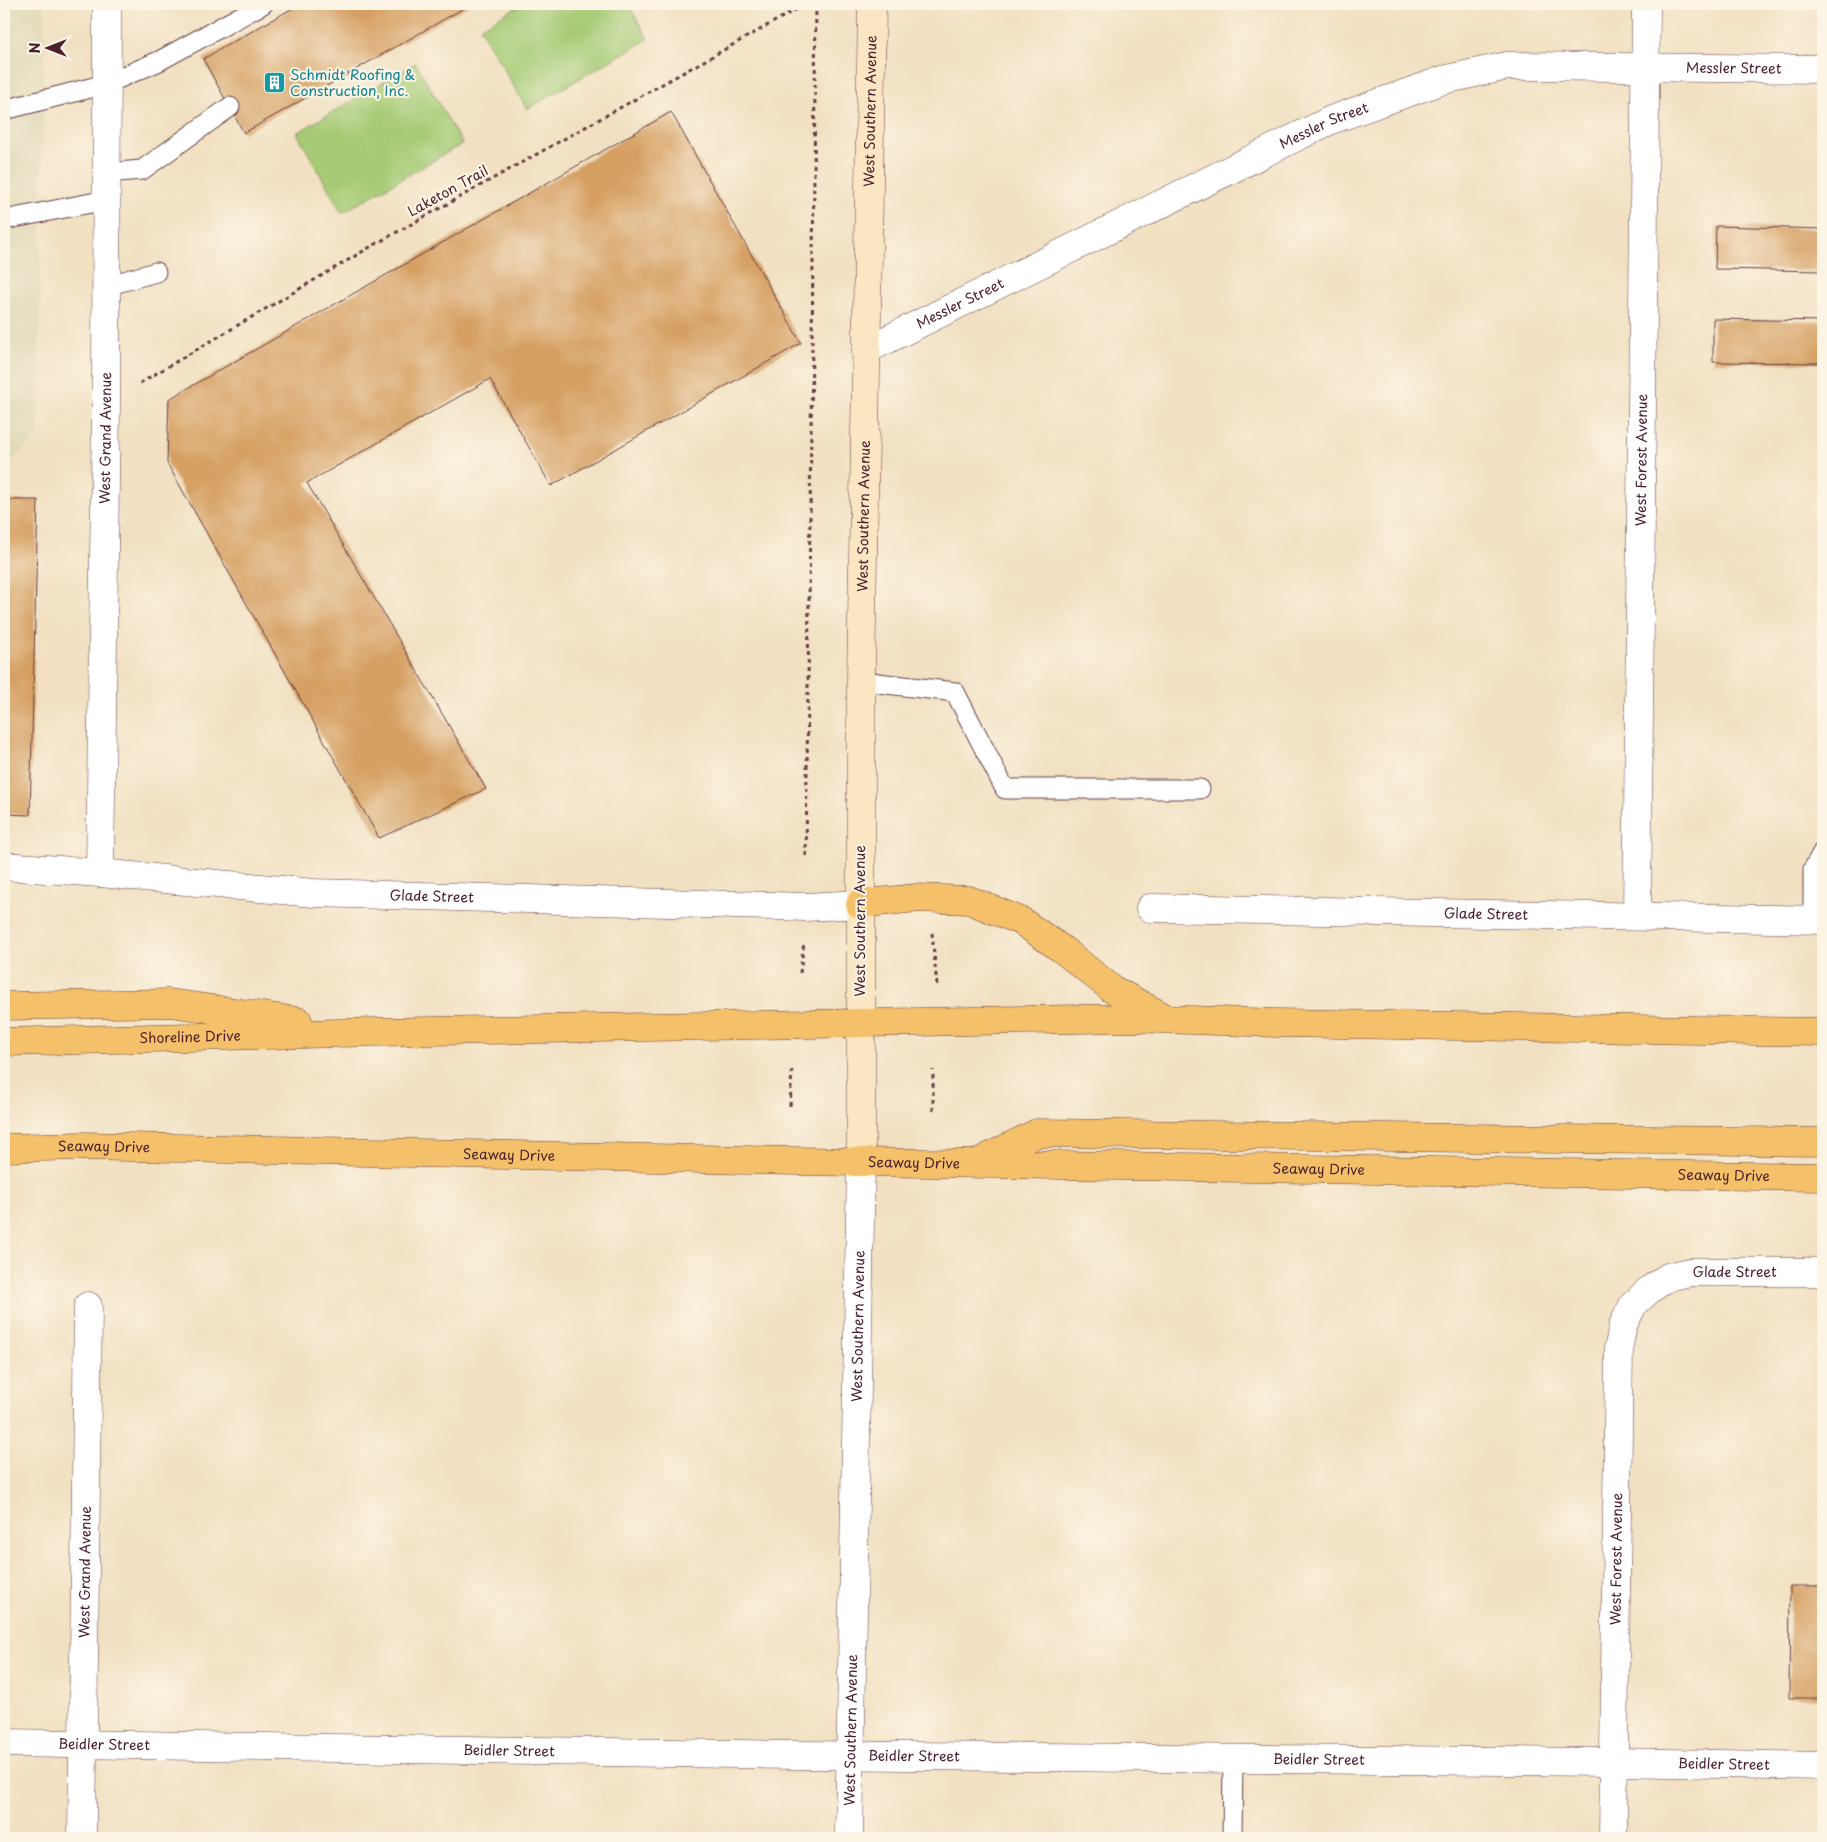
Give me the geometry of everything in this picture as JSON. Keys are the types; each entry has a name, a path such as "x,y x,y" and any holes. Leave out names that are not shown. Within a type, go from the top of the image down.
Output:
{"highway":[{"path":"860,904 916,898 969,900 1021,921 1063,950 1112,989 1168,1019"},
{"path":"4,1006 170,1003 376,1032 1132,1018 1277,1023 1823,1032"},
{"name":"Shoreline Drive","path":"4,1042 376,1032"},
{"path":"978,1163 1037,1133 1823,1142"},
{"name":"Seaway Drive","path":"4,1148 81,1146 861,1162 1823,1177"}],"street":[{"name":"West Grand Avenue","path":"100,873 106,404 107,4"},
{"name":"West Southern Avenue","path":"849,1838 861,1162 861,682 872,4"},
{"name":"West Forest Avenue","path":"1637,916 1646,4"},
{"name":"Messler Street","path":"866,350 1331,120 1443,80 1507,66 1823,69"},
{"name":"Glade Street","path":"4,866 314,893 806,907 860,904"},
{"name":"Glade Street","path":"1150,908 1818,920"},
{"name":"Glade Street","path":"1649,1290 1668,1277 1690,1272 1823,1272"},
{"name":"West Forest Avenue","path":"1613,1838 1619,1346 1623,1325 1633,1305 1649,1290"},
{"name":"West Grand Avenue","path":"82,1838 88,1306"},
{"name":"Beidler Street","path":"4,1743 1823,1766"}],"lane":[{"path":"4,110 106,84 158,61 262,4"},
{"path":"4,220 106,186 142,170 230,107"},
{"path":"106,286 156,272"},
{"path":"861,682 955,692 1005,789 1200,789"},
{"path":"1818,920 1813,869 1823,851"},
{"path":"1232,1838 1233,1758"}],"path":[{"name":"Laketon Trail","path":"106,404 372,246 806,4"},
{"path":"806,856 816,4"},
{"path":"932,932 937,987"},
{"path":"800,973 804,940"},
{"path":"790,1106 792,1069"},
{"path":"932,1111 933,1070"}],"shaded area":[{"path":"4,4 45,4 38,437 4,467"}],"green space":[{"path":"522,4 628,4 648,39 527,109 480,28"},
{"path":"416,63 462,144 342,213 297,133"}],"building":[{"name":"Schmidt Roofing & Construction, Inc.","path":"300,4 471,4 244,133 203,59"},
{"path":"671,112 801,343 551,486 490,379 307,483 486,789 379,838 167,463 169,399"},
{"path":"1716,226 1823,229 1823,271 1715,269"},
{"path":"1713,319 1823,321 1823,363 1713,362"},
{"path":"4,500 38,500 30,815 4,814"},
{"path":"1790,1586 1823,1586 1823,1698 1789,1698"}],"place":[{"name":"Schmidt Roofing & Construction, Inc.","path":"274,83"}]}
